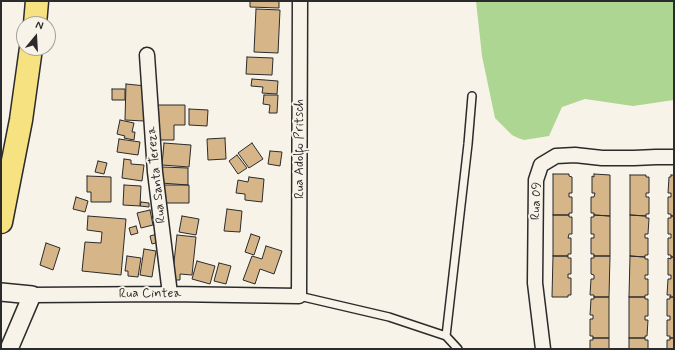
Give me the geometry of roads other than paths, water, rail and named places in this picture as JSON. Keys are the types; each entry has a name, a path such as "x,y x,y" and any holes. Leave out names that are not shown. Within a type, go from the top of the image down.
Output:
{"main road":[{"path":"35,16 37,1"},
{"path":"1,222 21,120 30,56"}],"street":[{"name":"Rua Adolfo Pritsch","path":"299,296 300,1"},
{"name":"Rua Santa Tereza","path":"147,55 155,172 170,294"},
{"name":"Rua 09","path":"543,349 535,283 536,180 541,165 556,156 575,155 602,158 674,157"},
{"name":"Rua Cintea","path":"1,292 32,295 170,294 299,296"},
{"path":"9,349 32,295"}],"lane":[{"path":"446,336 472,96"},
{"path":"299,296 389,317 446,336 458,349"}]}
